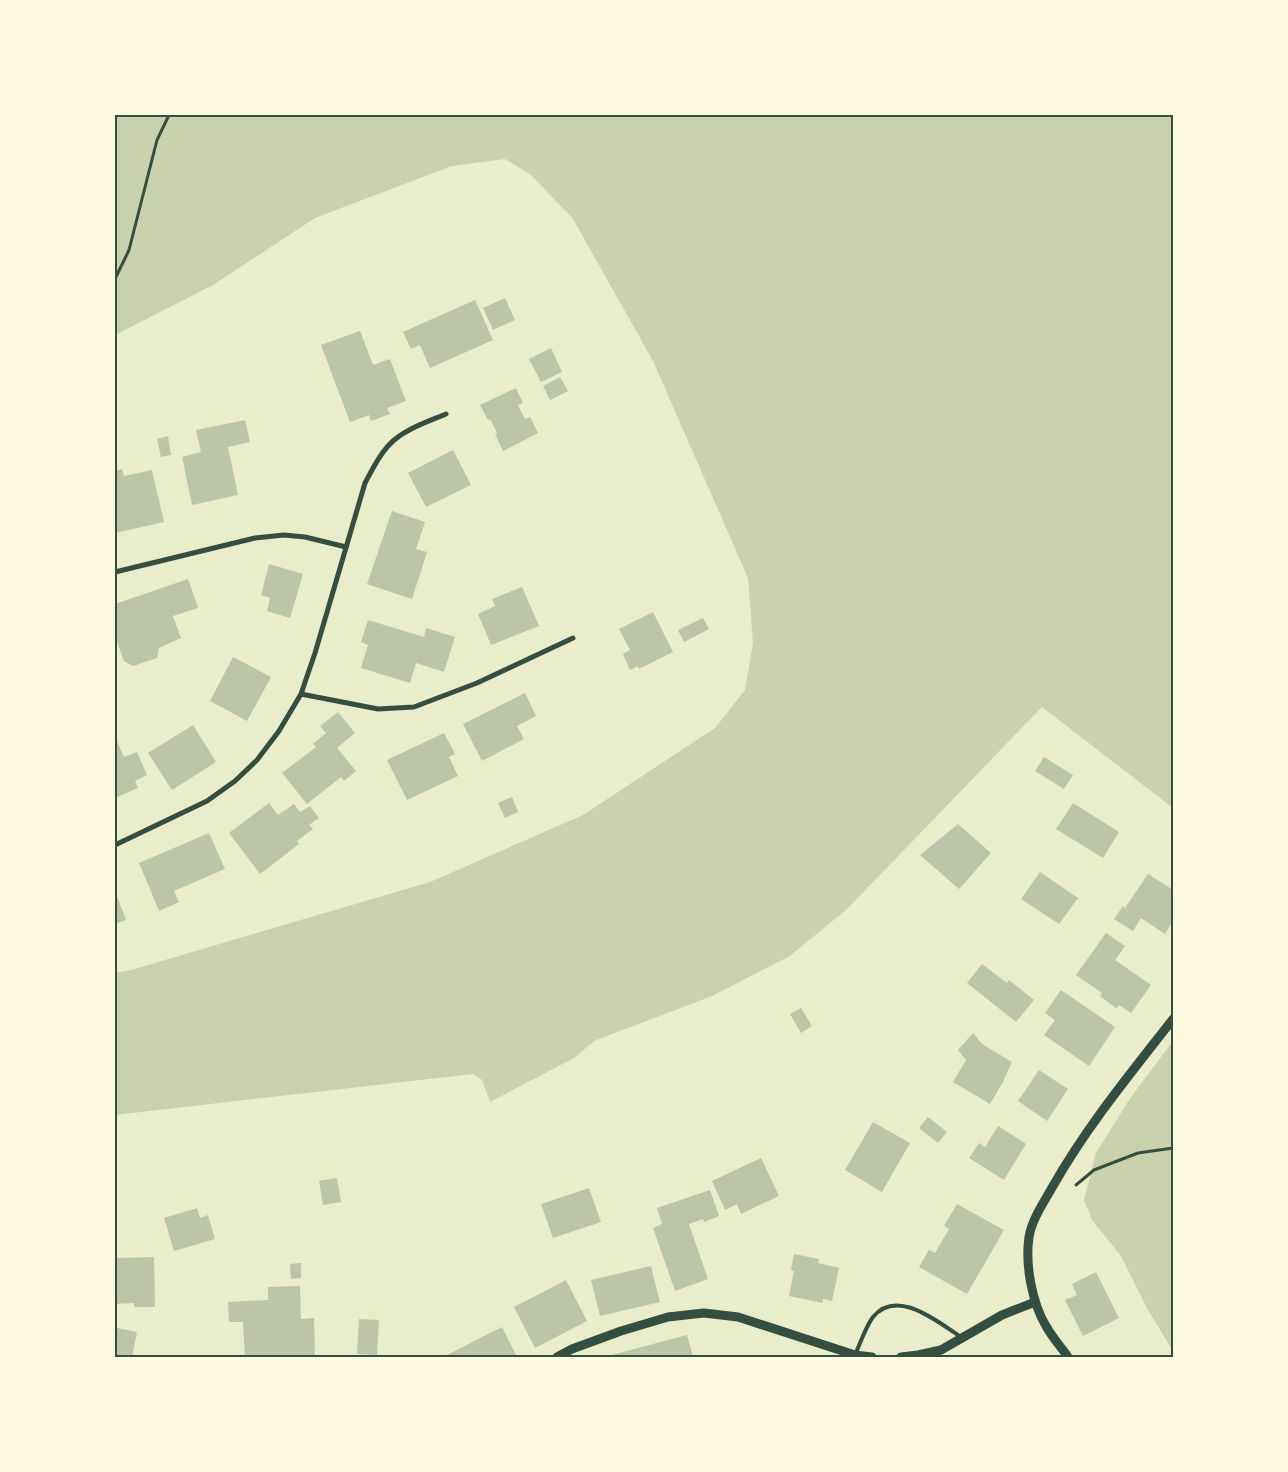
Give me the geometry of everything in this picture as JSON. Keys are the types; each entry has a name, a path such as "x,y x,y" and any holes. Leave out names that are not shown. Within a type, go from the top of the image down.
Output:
{"street":[{"path":"115,845 207,801 235,781 257,760 279,731 300,694 315,653 365,483 376,462 389,444 403,434 423,423 446,414"},
{"path":"115,572 255,538 305,537 346,548"},
{"path":"300,694 378,709 414,707 477,683 573,638"},
{"path":"1068,1357 1046,1326 1035,1302 1029,1269 1029,1237 1036,1214 1067,1161 1109,1102 1173,1019"},
{"path":"901,1357 941,1350 1002,1315 1035,1302"},
{"path":"557,1357 572,1349 621,1330 668,1317 704,1313 738,1317 855,1355 872,1357"}],"lane":[{"path":"855,1355 872,1318 879,1310 890,1305 908,1306 963,1338"}],"path":[{"path":"115,279 129,250 158,140 169,115"},
{"path":"1076,1185 1094,1170 1138,1153 1173,1148"}],"green space":[{"path":"115,115 1173,115 1173,808 1042,707 847,909 790,956 712,996 594,1041 574,1058 490,1102 482,1080 473,1074 115,1115 115,973 131,970 430,882 583,815 715,728 745,690 753,643 748,578 653,361 573,219 531,175 505,159 452,166 315,218 213,285 115,335"},
{"path":"1173,1041 1173,1351 1148,1310 1121,1256 1092,1220 1084,1200 1096,1153 1131,1097"}],"building":[{"path":"505,298 515,320 493,330 483,308"},
{"path":"475,300 493,340 430,368 420,345 411,349 403,332"},
{"path":"360,331 373,365 390,359 406,401 387,408 390,414 371,421 369,415 350,422 321,345"},
{"path":"551,348 562,372 541,382 529,359"},
{"path":"560,377 568,391 550,400 543,386"},
{"path":"516,388 523,403 518,405 525,419 530,417 538,433 503,451 490,419 488,420 480,405"},
{"path":"245,420 250,442 228,447 238,495 192,505 182,457 201,452 196,430"},
{"path":"168,436 171,455 161,457 157,439"},
{"path":"453,450 471,485 426,507 408,473"},
{"path":"122,469 124,476 152,470 164,522 115,533 115,471"},
{"path":"392,511 425,522 416,549 427,552 412,599 367,584"},
{"path":"269,564 303,574 290,618 267,611 270,598 261,595"},
{"path":"188,579 198,608 173,616 181,638 159,648 157,658 133,666 124,661 115,636 115,604"},
{"path":"522,587 539,626 491,645 478,614 495,606 492,599"},
{"path":"653,612 673,652 639,669 638,666 630,670 623,654 630,650 619,629"},
{"path":"703,618 709,629 684,642 678,630"},
{"path":"368,620 424,637 426,628 455,637 444,672 416,663 410,683 361,668 368,645 361,642"},
{"path":"233,657 271,677 247,721 210,701"},
{"path":"525,693 536,716 517,726 524,739 482,761 463,724"},
{"path":"338,712 355,733 337,748 356,771 344,781 341,777 307,804 282,773 316,747 313,744 326,733 320,726"},
{"path":"193,725 216,762 172,790 148,753"},
{"path":"444,733 455,754 449,757 458,776 407,800 387,760"},
{"path":"117,741 124,757 137,752 147,775 135,781 138,788 115,798 115,742"},
{"path":"1044,757 1073,775 1064,789 1035,771"},
{"path":"512,797 518,812 505,818 498,803"},
{"path":"269,803 278,815 294,804 300,812 310,806 319,818 309,825 313,829 297,841 299,844 260,874 229,833"},
{"path":"1073,803 1119,832 1103,858 1056,829"},
{"path":"958,824 991,853 959,889 920,855"},
{"path":"209,833 225,869 174,891 179,902 159,911 139,863"},
{"path":"1040,872 1078,898 1059,924 1021,899"},
{"path":"1148,874 1173,890 1173,921 1165,934 1141,918 1133,931 1114,919 1123,906 1125,908"},
{"path":"115,891 126,920 115,924"},
{"path":"1106,933 1125,946 1115,960 1151,985 1131,1013 1119,1005 1117,1009 1100,996 1102,993 1076,975"},
{"path":"982,964 1007,983 1009,980 1034,1000 1016,1022 967,983"},
{"path":"1061,990 1115,1027 1089,1066 1044,1035 1055,1020 1045,1013"},
{"path":"801,1008 812,1026 801,1033 790,1014"},
{"path":"973,1033 982,1044 1012,1062 990,1104 953,1082 966,1060 958,1050"},
{"path":"1039,1070 1068,1089 1047,1121 1018,1101"},
{"path":"928,1117 947,1132 938,1143 919,1128"},
{"path":"873,1122 910,1143 882,1192 845,1170"},
{"path":"998,1126 1026,1144 1004,1180 969,1158 979,1143 985,1147"},
{"path":"761,1158 779,1196 741,1214 737,1204 725,1210 712,1181"},
{"path":"337,1178 341,1202 323,1205 319,1181"},
{"path":"589,1188 601,1222 553,1238 541,1204"},
{"path":"710,1190 719,1216 704,1222 703,1219 689,1224 708,1279 675,1291 653,1228 662,1224 657,1208"},
{"path":"957,1204 1004,1230 967,1294 919,1267 929,1250 935,1253 949,1229 944,1226"},
{"path":"197,1208 200,1218 208,1215 215,1239 174,1251 164,1218"},
{"path":"794,1254 819,1259 818,1263 839,1268 832,1301 823,1299 823,1303 789,1296 794,1271 791,1270"},
{"path":"154,1257 155,1307 134,1307 134,1303 116,1304 115,1258"},
{"path":"301,1263 301,1278 291,1279 290,1264"},
{"path":"651,1266 660,1302 600,1316 591,1280"},
{"path":"1096,1272 1119,1318 1083,1336 1065,1300 1077,1295 1072,1284"},
{"path":"566,1280 587,1321 535,1348 514,1307"},
{"path":"300,1286 301,1319 314,1318 315,1356 245,1357 243,1322 229,1322 228,1302 268,1300 268,1287"},
{"path":"359,1319 379,1320 377,1355 357,1354"},
{"path":"502,1327 517,1357 442,1357 447,1355"},
{"path":"117,1328 137,1332 132,1357 115,1357"},
{"path":"687,1335 693,1357 608,1357 608,1356"}]}
